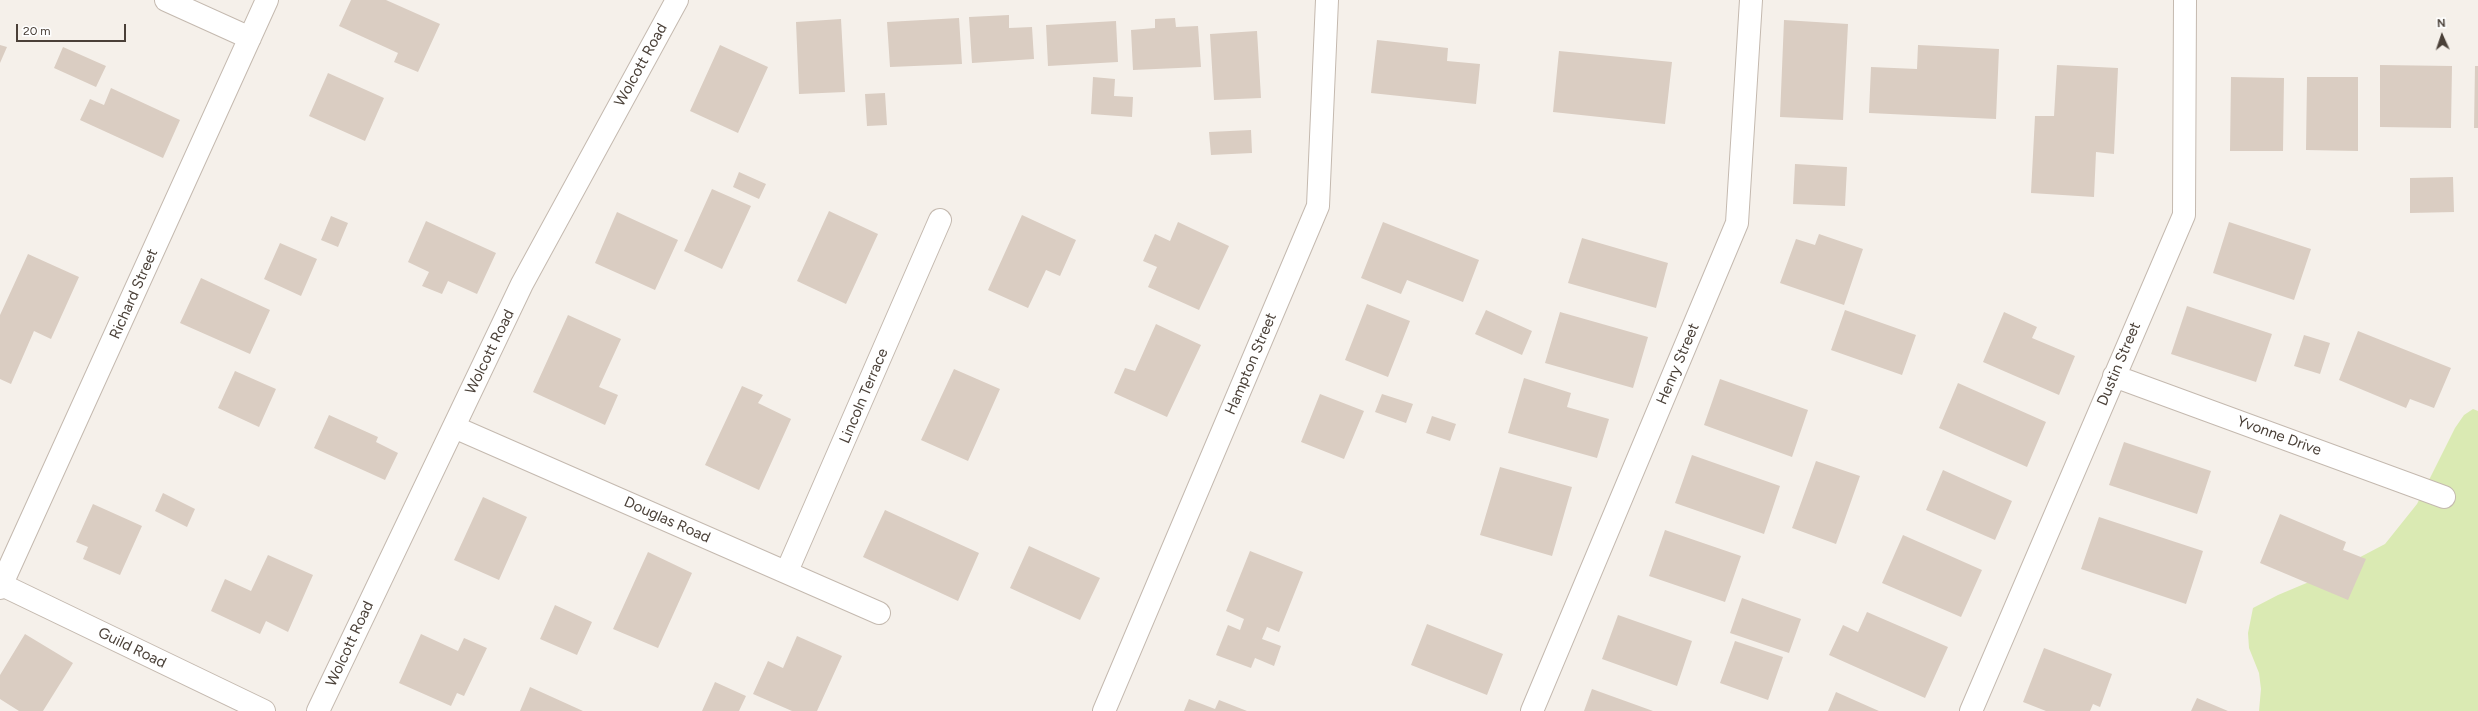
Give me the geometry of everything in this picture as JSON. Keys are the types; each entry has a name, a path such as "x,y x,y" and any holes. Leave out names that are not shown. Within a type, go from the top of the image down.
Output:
{"street":[{"path":"166,0 250,38"},
{"name":"Richard Street","path":"0,586 267,0"},
{"name":"Wolcott Road","path":"318,711 522,284 677,0"},
{"name":"Hampton Street","path":"1104,711 1318,206 1327,0"},
{"name":"Henry Street","path":"1532,711 1738,223 1751,0"},
{"name":"Dustin Street","path":"1971,711 2184,215 2185,0"},
{"name":"Lincoln Terrace","path":"787,571 940,220"},
{"name":"Yvonne Drive","path":"2114,376 2444,497"},
{"name":"Douglas Road","path":"454,427 787,571 880,613"},
{"name":"Guild Road","path":"0,586 264,711"}],"green space":[{"path":"2473,409 2478,411 2478,711 2259,711 2261,689 2259,673 2249,648 2248,633 2253,608 2278,595 2328,574 2385,544 2417,504 2455,428 2464,415"}],"building":[{"path":"351,0 386,0 440,24 418,72 394,62 398,53 339,26"},
{"path":"1009,15 1009,28 1032,27 1034,59 972,63 969,17"},
{"path":"959,18 962,64 890,67 887,22"},
{"path":"1175,18 1176,27 1198,26 1201,67 1133,70 1131,30 1155,28 1155,19"},
{"path":"841,19 845,92 799,94 796,22"},
{"path":"1784,20 1848,24 1843,120 1780,117"},
{"path":"1116,21 1118,62 1048,66 1046,25"},
{"path":"1257,31 1261,98 1214,100 1210,34"},
{"path":"1377,40 1448,48 1447,61 1480,64 1476,104 1371,93"},
{"path":"0,45 7,47 0,63"},
{"path":"720,45 768,67 738,133 690,111"},
{"path":"1918,45 1999,49 1996,119 1869,113 1871,67 1917,69"},
{"path":"63,47 106,66 96,87 54,68"},
{"path":"1559,51 1672,62 1665,124 1553,112"},
{"path":"2057,65 2118,68 2114,154 2096,152 2094,197 2031,193 2035,116 2054,116"},
{"path":"2380,65 2452,66 2451,128 2380,127"},
{"path":"2475,66 2478,66 2478,128 2474,128"},
{"path":"328,73 384,98 365,141 309,116"},
{"path":"1093,77 1115,79 1114,96 1133,97 1132,117 1091,114"},
{"path":"2231,77 2284,78 2283,151 2230,151"},
{"path":"2307,77 2358,77 2358,151 2306,150"},
{"path":"111,88 180,120 163,158 80,120 90,99 104,105"},
{"path":"885,93 887,125 867,126 865,94"},
{"path":"1251,130 1252,153 1211,155 1209,132"},
{"path":"1795,164 1847,167 1845,206 1793,204"},
{"path":"739,172 766,184 759,199 733,187"},
{"path":"2453,177 2454,212 2410,213 2410,178"},
{"path":"712,189 751,206 722,269 684,251"},
{"path":"829,211 878,234 846,304 797,281"},
{"path":"617,212 678,240 655,290 595,263"},
{"path":"1022,215 1076,240 1060,276 1046,270 1028,308 988,290"},
{"path":"331,216 348,223 338,247 321,240"},
{"path":"426,221 496,253 477,294 448,281 442,294 422,286 429,272 408,262"},
{"path":"1178,222 1229,246 1199,310 1148,287 1157,267 1143,261 1155,234 1170,241"},
{"path":"1383,222 1479,260 1463,302 1407,280 1401,294 1361,278"},
{"path":"2229,222 2311,249 2294,300 2213,273"},
{"path":"1819,234 1863,249 1844,305 1780,283 1796,239 1815,245"},
{"path":"1582,238 1668,263 1656,308 1568,283"},
{"path":"280,243 317,259 301,296 264,279"},
{"path":"28,254 79,277 51,339 34,331 11,384 0,379 0,315"},
{"path":"201,278 270,310 250,354 180,323"},
{"path":"1367,304 1410,321 1388,377 1345,360"},
{"path":"2187,306 2272,334 2256,382 2171,354"},
{"path":"1486,310 1532,331 1522,355 1475,334"},
{"path":"1845,310 1916,335 1902,375 1831,350"},
{"path":"1560,312 1648,337 1633,388 1545,363"},
{"path":"2004,312 2037,327 2032,338 2075,356 2059,395 1983,362"},
{"path":"568,315 621,339 599,387 618,395 605,425 533,392"},
{"path":"1156,324 1201,345 1167,417 1114,393 1125,368 1135,371"},
{"path":"2358,331 2451,368 2434,408 2410,399 2406,408 2339,380"},
{"path":"2304,335 2330,343 2320,374 2294,366"},
{"path":"954,369 1000,389 968,461 921,440"},
{"path":"235,371 276,389 259,427 218,408"},
{"path":"1524,378 1571,393 1567,407 1609,419 1597,458 1508,433"},
{"path":"1720,379 1808,410 1792,457 1704,425"},
{"path":"1958,383 2046,422 2027,467 1939,428"},
{"path":"742,386 763,395 758,403 791,419 759,490 705,465"},
{"path":"1320,394 1364,411 1344,459 1301,442"},
{"path":"1382,394 1413,404 1406,423 1375,412"},
{"path":"329,415 378,437 376,442 398,453 385,480 314,448"},
{"path":"1432,416 1456,424 1450,441 1426,433"},
{"path":"2124,442 2211,471 2197,514 2109,485"},
{"path":"1692,455 1780,486 1764,534 1675,503"},
{"path":"1816,461 1860,476 1836,544 1792,528"},
{"path":"1500,467 1572,487 1552,556 1480,535"},
{"path":"1943,470 2012,501 1995,540 1926,510"},
{"path":"163,493 195,509 187,527 155,511"},
{"path":"483,497 527,517 499,580 454,560"},
{"path":"93,504 142,526 120,575 83,559 88,547 76,542"},
{"path":"885,510 979,553 958,601 863,557"},
{"path":"2280,514 2346,542 2343,550 2366,559 2348,600 2260,563"},
{"path":"2099,517 2203,551 2186,604 2081,569"},
{"path":"1665,530 1741,556 1725,602 1649,576"},
{"path":"1903,535 1982,570 1961,617 1882,583"},
{"path":"1029,546 1100,578 1080,620 1010,588"},
{"path":"1250,551 1303,572 1279,632 1267,627 1262,639 1281,646 1274,666 1255,658 1251,668 1216,655 1228,625 1240,630 1244,619 1226,611"},
{"path":"648,552 692,573 658,648 613,629"},
{"path":"268,555 313,575 288,632 266,621 260,634 211,611 225,579 251,591"},
{"path":"1742,598 1801,619 1789,653 1730,633"},
{"path":"555,605 592,622 577,655 540,639"},
{"path":"1867,612 1948,647 1925,698 1829,655 1843,625 1858,632"},
{"path":"1618,615 1692,641 1677,686 1602,659"},
{"path":"1427,624 1503,654 1487,695 1411,665"},
{"path":"25,634 73,663 43,711 19,711 0,699 0,675"},
{"path":"421,634 458,651 464,638 487,648 464,696 457,693 451,706 399,683"},
{"path":"797,636 842,656 817,711 792,711 753,694 768,661 783,668"},
{"path":"1735,641 1783,657 1768,700 1720,683"},
{"path":"2044,648 2112,674 2100,707 2093,704 2090,711 2046,711 2023,702"},
{"path":"715,682 746,696 739,711 702,711"},
{"path":"530,687 583,711 520,711"},
{"path":"1592,689 1653,711 1584,711"},
{"path":"1836,692 1879,711 1828,711"},
{"path":"2197,698 2228,711 2191,711"},
{"path":"1189,699 1215,709 1219,700 1247,711 1184,711"}]}
